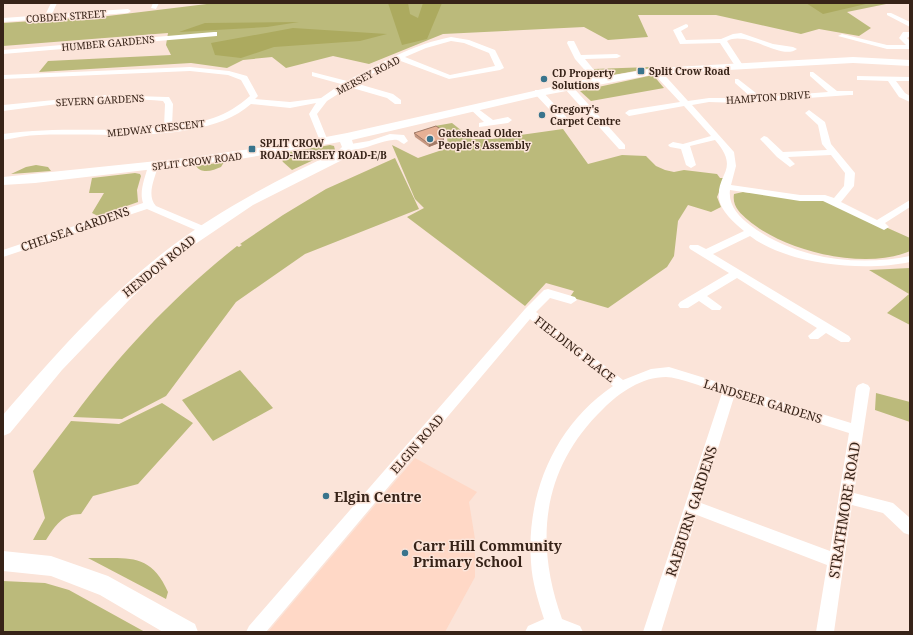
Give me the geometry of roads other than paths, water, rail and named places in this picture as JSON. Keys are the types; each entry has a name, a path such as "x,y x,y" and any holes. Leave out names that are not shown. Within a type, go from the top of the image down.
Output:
{"street":[{"path":"47,17 54,3"},
{"name":"COBDEN STREET","path":"3,20 128,11"},
{"path":"888,14 910,25"},
{"path":"686,26 677,30 689,52"},
{"name":"HUMBER GARDENS","path":"3,52 214,34"},
{"path":"910,34 906,34 903,38 910,46"},
{"path":"683,42 722,41 730,36 743,35 771,46 793,49"},
{"path":"842,36 887,47 910,46"},
{"name":"MERSEY ROAD","path":"313,114 322,100 399,58 440,40 459,39 492,52 500,68 450,77 399,58"},
{"path":"722,41 727,46 740,67"},
{"path":"571,43 578,57 600,81"},
{"path":"578,57 617,56"},
{"name":"SPLIT CROW ROAD","path":"3,181 153,166 251,154 324,141 346,142 538,92 656,71 853,60 910,63"},
{"path":"3,77 190,69 210,70 244,78 250,86 254,96 250,101"},
{"path":"656,71 717,137 729,153 732,172 724,194 725,203 730,212 751,231 781,247 819,259 861,264 884,264 910,259"},
{"path":"315,74 390,96 398,102"},
{"path":"813,74 834,93"},
{"path":"860,78 910,79"},
{"path":"892,79 902,96 910,100"},
{"path":"738,81 758,99"},
{"path":"568,87 622,147"},
{"path":"538,92 549,102 567,123"},
{"name":"HAMPTON DRIVE","path":"629,112 656,111 686,103 850,93"},
{"name":"SEVERN GARDENS","path":"3,108 94,98 151,97 166,99 170,104 168,128"},
{"path":"250,101 290,105 322,100"},
{"name":"MEDWAY CRESCENT","path":"3,137 39,132 101,134 168,128 217,120 234,114 247,106 250,101"},
{"path":"290,105 313,114 324,141"},
{"path":"474,108 491,123"},
{"path":"809,113 818,120 824,128 826,140 833,152 847,168 851,178 849,186 835,203"},
{"path":"818,120 830,119"},
{"path":"482,125 508,120"},
{"name":"HENDON ROAD","path":"3,428 56,365 126,292 174,252 204,230 248,202 300,174 343,154 346,142 370,144 390,137 402,138 404,141"},
{"path":"673,145 685,147 690,143 717,137"},
{"path":"764,140 790,164"},
{"path":"685,147 691,165"},
{"path":"780,156 833,152"},
{"path":"153,166 145,198 148,205 204,230"},
{"path":"726,187 800,198 820,197 880,225 910,203"},
{"name":"CHELSEA GARDENS","path":"3,254 148,205"},
{"path":"706,254 751,231"},
{"path":"694,247 736,274 845,339"},
{"path":"684,305 736,274"},
{"name":"ELGIN ROAD","path":"255,632 529,312 548,293 571,300"},
{"path":"699,296 716,307"},
{"name":"FIELDING PLACE","path":"529,312 622,386"},
{"path":"814,336 825,328"},
{"name":"LANDSEER GARDENS","path":"622,386 653,372 669,372 856,430"},
{"path":"555,625 540,581 538,538 540,506 546,485 567,439 578,424 622,386"},
{"name":"STRATHMORE ROAD","path":"825,632 863,388"},
{"name":"RAEBURN GARDENS","path":"652,632 729,391"},
{"path":"847,497 888,508 910,528"},
{"path":"692,506 836,561"},
{"path":"3,562 51,566 108,587 186,632"},
{"path":"534,632 544,627 555,625 574,632"}],"place":[{"name":"Split Crow Road","path":"641,71"},
{"name":"CD Property Solutions","path":"544,79"},
{"name":"Gregory's Carpet Centre","path":"542,115"},
{"name":"Gateshead Older People's Assembly","path":"430,139"},
{"name":"SPLIT CROW ROAD-MERSEY ROAD-E/B","path":"252,149"},
{"name":"Elgin Centre","path":"326,496"},
{"name":"Carr Hill Community Primary School","path":"405,553"}]}
